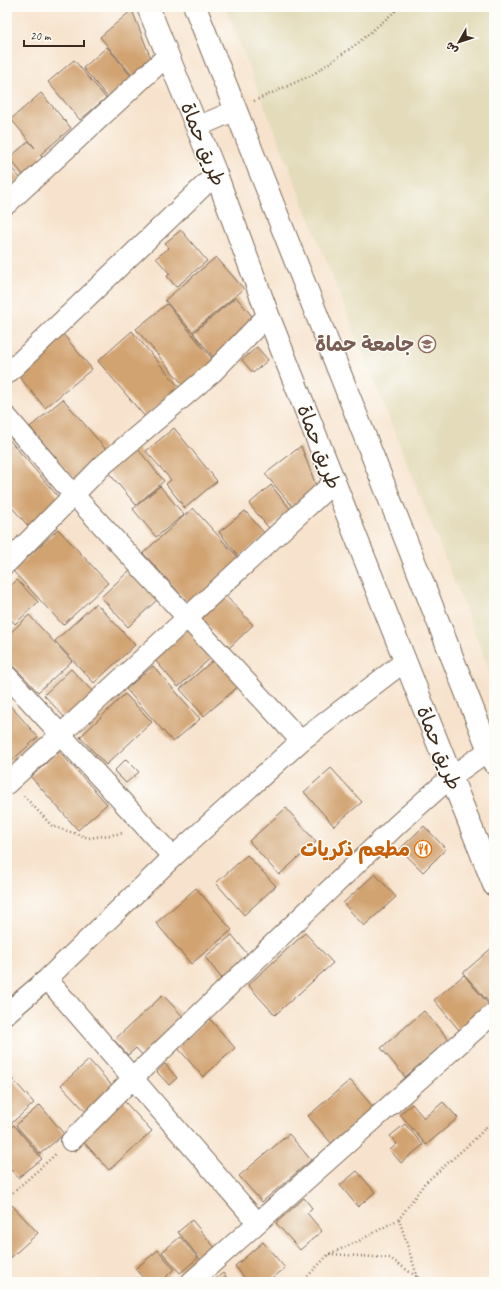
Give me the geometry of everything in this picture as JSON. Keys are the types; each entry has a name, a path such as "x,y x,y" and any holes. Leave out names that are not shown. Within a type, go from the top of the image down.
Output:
{"main road":[{"name":"طريق حماة","path":"148,7 216,174 268,315 494,885"},
{"path":"195,7 492,756"}],"street":[{"path":"7,204 167,56"},
{"path":"197,127 236,110"},
{"path":"7,374 216,174"},
{"path":"7,563 102,466 213,372 268,315"},
{"path":"7,417 73,494 188,616 301,741"},
{"path":"8,783 334,482"},
{"path":"7,1013 47,979 173,857 301,741 405,661"},
{"path":"7,676 173,857"},
{"path":"71,1140 133,1078 398,824 451,777 492,756"},
{"path":"47,979 257,1222"},
{"path":"191,1282 494,1013"}],"path":[{"path":"236,110 312,75 358,43 400,7"},
{"path":"8,783 52,826 89,838 149,830"},
{"path":"302,1282 329,1254 359,1241 399,1219 424,1184 474,1140 494,1119"},
{"path":"7,1198 71,1140"},
{"path":"399,1219 419,1282"},
{"path":"329,1254 390,1258 417,1277"}],"shaded area":[{"name":"جامعة حماة","path":"225,7 494,7 494,681"}],"building":[{"path":"132,10 153,64 136,80 100,37"},
{"path":"107,47 135,81 111,101 83,68"},
{"path":"74,60 106,98 80,120 48,82"},
{"path":"41,93 71,128 40,155 45,160 25,177 9,158 29,141 35,148 11,119"},
{"path":"7,163 21,179 7,192"},
{"path":"181,230 207,261 176,287 167,276 170,274 156,258 169,248 165,243"},
{"path":"216,257 244,289 192,332 165,300"},
{"path":"236,297 257,322 214,358 193,333"},
{"path":"167,304 215,362 185,387 136,329"},
{"path":"132,331 180,388 145,417 98,361"},
{"path":"63,334 92,369 45,408 16,373"},
{"path":"257,347 268,360 253,373 242,360"},
{"path":"63,399 109,453 76,482 30,427"},
{"path":"174,428 217,481 185,508 166,484 171,480 146,451"},
{"path":"7,437 61,500 30,528 7,502"},
{"path":"301,446 317,488 294,508 265,474"},
{"path":"137,448 164,481 136,505 108,472"},
{"path":"271,485 291,510 269,528 249,504"},
{"path":"160,486 184,515 156,537 133,509"},
{"path":"193,508 242,562 192,607 143,553"},
{"path":"245,511 266,535 239,557 219,532"},
{"path":"58,529 108,583 63,625 13,571"},
{"path":"131,569 158,599 128,627 101,597"},
{"path":"17,580 38,602 15,624 7,615 7,589"},
{"path":"223,593 253,625 229,648 199,615"},
{"path":"96,603 135,645 94,683 55,641"},
{"path":"29,615 72,661 38,692 7,659 7,636"},
{"path":"189,628 213,656 178,687 154,659"},
{"path":"217,657 241,684 204,716 180,689"},
{"path":"153,666 200,719 173,742 126,689"},
{"path":"71,669 95,694 67,720 44,695"},
{"path":"125,694 152,722 106,765 80,737"},
{"path":"7,702 38,737 7,765"},
{"path":"59,751 107,804 78,830 31,777"},
{"path":"126,759 139,772 126,783 114,771"},
{"path":"331,768 362,802 334,826 304,792"},
{"path":"286,808 316,842 279,875 249,841"},
{"name":"مطعم ذكريات","path":"424,826 446,849 423,872 400,849"},
{"path":"247,855 276,886 244,915 216,883"},
{"path":"375,874 396,897 364,926 343,903"},
{"path":"196,888 232,930 191,964 156,923"},
{"path":"305,933 333,963 275,1015 248,985"},
{"path":"232,935 253,961 226,984 205,957"},
{"path":"494,946 494,1002 491,1005 463,973"},
{"path":"464,975 489,1005 459,1030 434,1000"},
{"path":"163,995 187,1021 145,1058 136,1048 128,1055 114,1040"},
{"path":"424,1011 449,1040 405,1077 381,1048"},
{"path":"209,1018 235,1048 203,1077 177,1047"},
{"path":"89,1060 115,1089 88,1114 61,1085"},
{"path":"165,1064 177,1078 169,1085 157,1072"},
{"path":"7,1073 34,1103 7,1127"},
{"path":"350,1080 374,1108 332,1144 308,1116"},
{"path":"124,1101 152,1131 109,1170 81,1139"},
{"path":"443,1102 458,1118 426,1145 400,1114 412,1104 424,1118"},
{"path":"40,1105 64,1134 40,1154 16,1125"},
{"path":"405,1124 423,1145 401,1163 390,1150 397,1144 390,1136"},
{"path":"14,1125 42,1159 18,1178 7,1165 7,1131"},
{"path":"289,1134 311,1160 262,1202 239,1176"},
{"path":"357,1171 375,1192 358,1207 340,1185"},
{"path":"304,1198 312,1208 307,1213 322,1231 300,1250 276,1223"},
{"path":"12,1205 38,1233 7,1261 7,1210"},
{"path":"192,1220 216,1249 202,1261 178,1232"},
{"path":"180,1237 198,1258 180,1273 162,1252"},
{"path":"263,1242 285,1268 268,1282 248,1282 235,1266"},
{"path":"158,1250 174,1269 166,1277 170,1282 147,1282 135,1269"},
{"path":"223,1273 230,1282 212,1282"}],"place":[{"name":"جامعة حماة","path":"427,344"},
{"name":"مطعم ذكريات","path":"423,849"}]}
